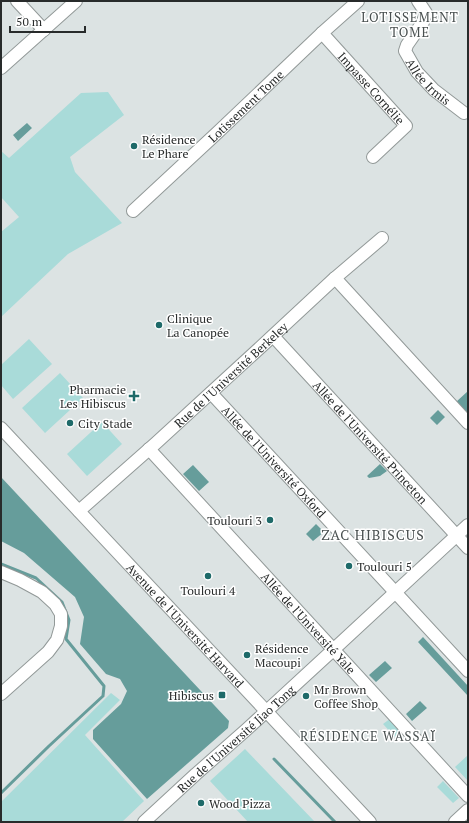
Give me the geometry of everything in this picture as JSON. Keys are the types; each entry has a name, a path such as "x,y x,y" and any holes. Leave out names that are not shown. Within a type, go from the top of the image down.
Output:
{"street":[{"path":"17,1 44,30"},
{"path":"1,68 76,1"},
{"name":"Lotissement Tome","path":"133,211 358,1"},
{"name":"Allée Irmis","path":"418,1 426,13 423,22 407,45 405,51 417,72 434,90 464,113"},
{"name":"Impasse Cornélie","path":"322,33 406,126 374,157"},
{"name":"Rue de l'Université Berkeley","path":"79,511 211,393 335,278 382,238"},
{"path":"335,278 468,423"},
{"name":"Allée de l'Université Princeton","path":"273,336 468,548"},
{"name":"Allée de l'Université Oxford","path":"211,393 468,671"},
{"name":"Avenue de l'Université Harvard","path":"1,428 370,822"},
{"name":"Allée de l'Université Yale","path":"149,449 468,796"},
{"name":"Rue de l'Université Jiao Tong","path":"146,821 468,525"},
{"path":"1,572 42,592 55,604 61,614 61,626 57,640 48,652 1,694"},
{"path":"455,822 468,810"}],"shaded area":[{"path":"108,92 124,115 70,157 75,172 122,223 68,254 1,317 1,232 19,217 1,197 1,151 9,158 81,93"},
{"path":"27,123 32,128 18,141 13,135"},
{"path":"29,339 52,364 13,399 1,385 1,365"},
{"path":"60,373 83,398 45,433 22,408"},
{"path":"468,391 468,415 456,402"},
{"path":"438,410 445,417 437,425 430,418"},
{"path":"102,422 122,444 87,476 67,454"},
{"path":"380,464 387,471 380,476 369,478 367,476"},
{"path":"193,465 209,482 199,491 183,474"},
{"path":"1,477 229,721 228,728 147,799 93,739 93,730 121,704 127,691 120,679 106,674 80,644 84,617 75,597 24,553 1,541"},
{"path":"316,524 324,532 313,541 306,534"},
{"path":"423,637 468,686 468,696 418,642"},
{"path":"385,661 392,668 376,682 369,675"},
{"path":"111,693 120,700 85,735 144,801 122,822 1,822 1,802"},
{"path":"420,701 427,708 412,721 406,714"},
{"path":"391,718 402,730 395,737 383,724"},
{"path":"245,749 315,822 248,822 210,781"},
{"path":"468,755 468,781 455,767"},
{"path":"443,781 459,798 453,803 437,787"}],"waterway":[{"path":"1,564 36,578 62,602 69,620 66,639 104,686 103,696 1,793"},
{"path":"274,759 335,822"}],"place":[{"name":"Résidence Le Phare","path":"134,146"},
{"name":"Clinique La Canopée","path":"159,325"},
{"name":"Pharmacie Les Hibiscus","path":"134,396"},
{"name":"City Stade","path":"70,423"},
{"name":"Toulouri 3","path":"270,520"},
{"name":"Toulouri 5","path":"349,566"},
{"name":"Toulouri 4","path":"208,576"},
{"name":"Résidence Macoupi","path":"247,655"},
{"name":"Hibiscus","path":"222,695"},
{"name":"Mr Brown Coffee Shop","path":"306,696"},
{"name":"Wood Pizza","path":"201,803"}],"district":[{"name":"LOTISSEMENT TOME","path":"410,24"},
{"name":"ZAC HIBISCUS","path":"373,534"},
{"name":"RÉSIDENCE WASSAÏ","path":"368,736"}]}
